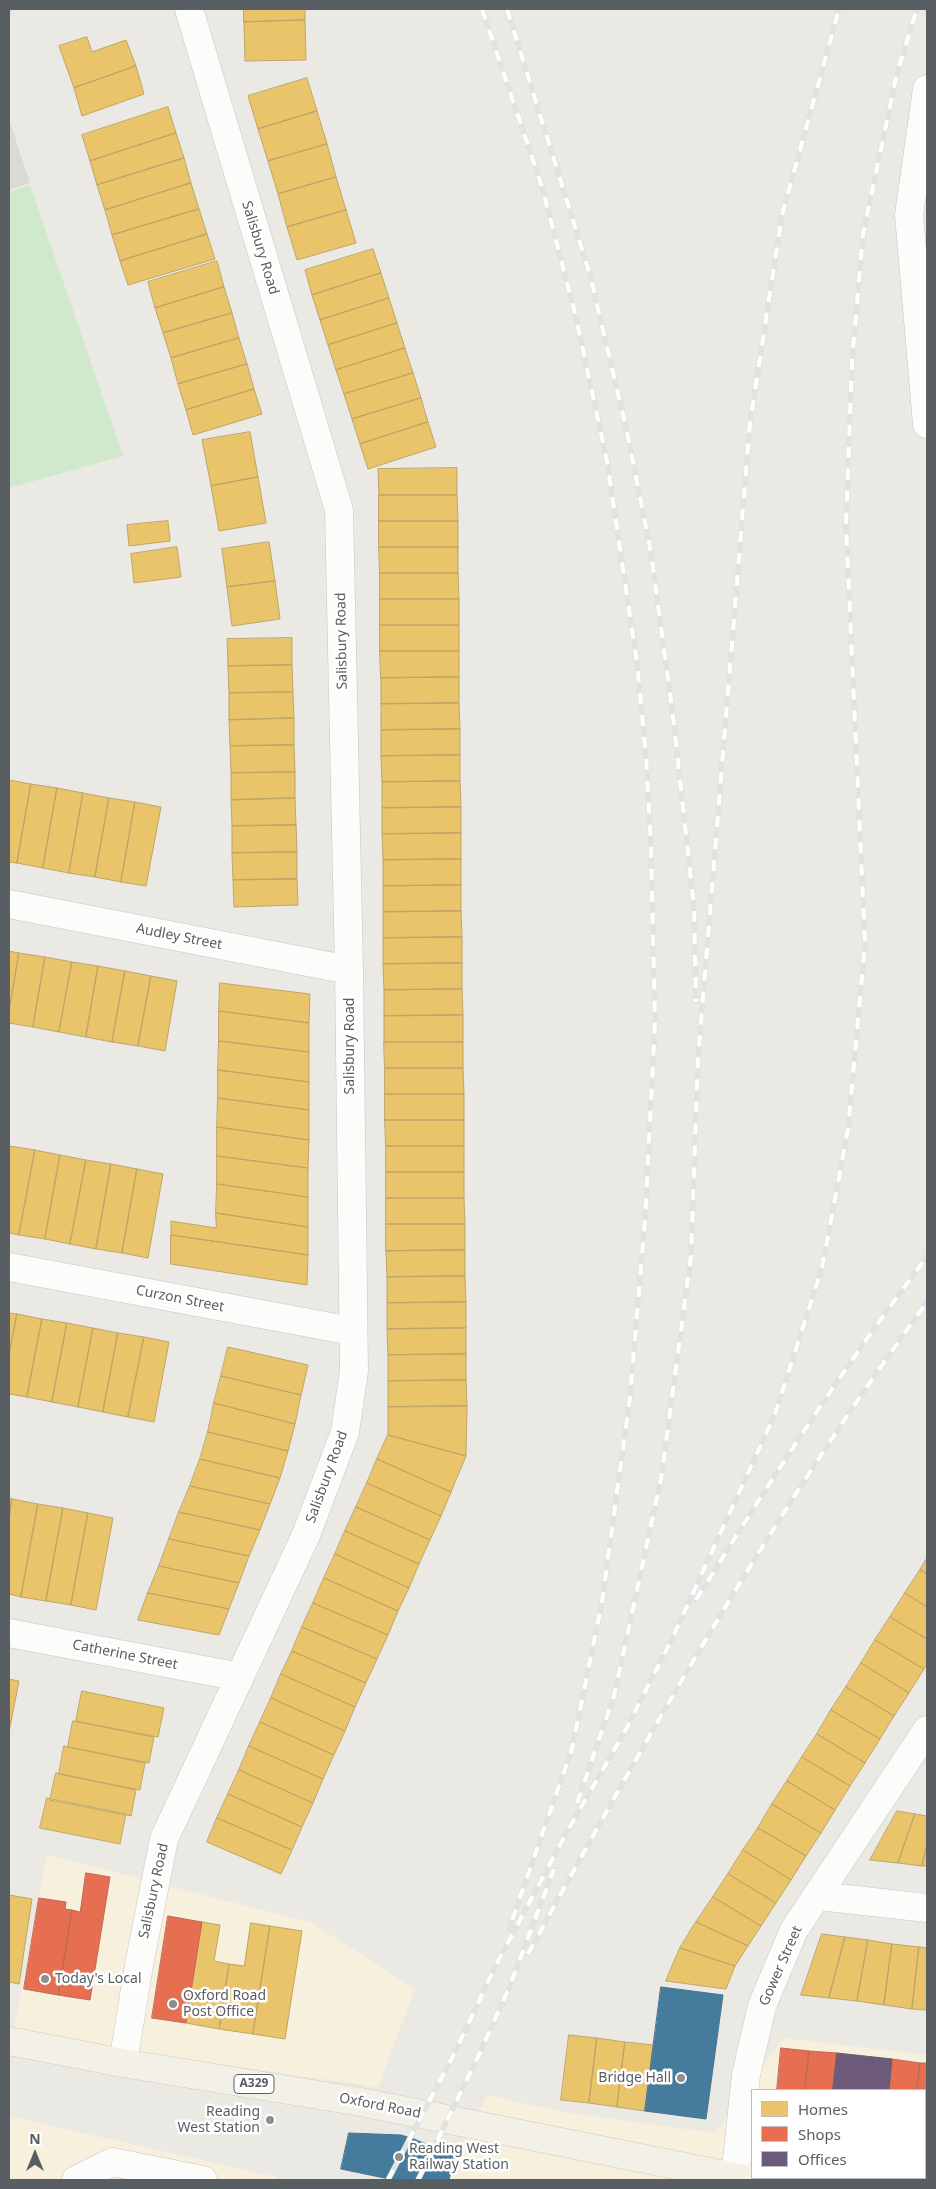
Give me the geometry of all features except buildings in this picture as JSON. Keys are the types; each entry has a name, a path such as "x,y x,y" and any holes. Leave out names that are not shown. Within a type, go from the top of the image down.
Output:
{"main road":[{"name":"Oxford Road","path":"9,2041 123,2063 369,2104 743,2179"}],"street":[{"name":"Salisbury Road","path":"123,2063 139,1965 164,1839 306,1535 345,1432 354,1371 352,1331 349,970 339,510 189,9"},
{"path":"927,89 909,215 927,424"},
{"name":"Audley Street","path":"9,904 349,970"},
{"name":"Curzon Street","path":"9,1267 352,1331"},
{"name":"Catherine Street","path":"9,1633 240,1677"},
{"name":"Gower Street","path":"743,2179 746,2075 762,2006 794,1930 819,1896 927,1730"},
{"path":"819,1896 927,1908"},
{"path":"76,2180 112,2162 202,2180"}],"shaded area":[{"path":"9,119 30,183 9,190"},
{"path":"47,1855 310,1922 415,1989 378,2087 13,2035"},
{"path":"783,2038 927,2055 927,2180 448,2180 487,2095 563,2112 715,2133"},
{"path":"9,2116 276,2177 275,2180 9,2180"}],"green space":[{"path":"30,185 123,456 9,488 9,192"}],"railway":[{"path":"482,9 542,187 574,309 607,461 637,663 646,756 651,846 655,1023 645,1220 630,1397 602,1602 572,1749 509,1929"},
{"path":"507,9 590,275 627,432 651,553 673,716 694,908 696,1002"},
{"path":"577,1803 614,1696 661,1479 691,1256 698,1059 750,423 782,215 839,9"},
{"path":"388,2180 455,2052 496,1965 569,1828 624,1733 671,1641 775,1414 822,1268 848,1129 865,944 846,525 852,361 863,234 897,73 917,9"},
{"path":"696,1600 807,1426 927,1257"},
{"path":"528,1954 668,1704 767,1540 818,1460 927,1302"},
{"path":"418,2180 509,1988 554,1869"}],"place":[{"name":"Today's Local","path":"45,1979"},
{"name":"Oxford Road Post Office","path":"173,2004"},
{"name":"Bridge Hall","path":"681,2078"},
{"name":"Reading West Station","path":"270,2120"},
{"name":"Reading West Railway Station","path":"399,2157"}]}
